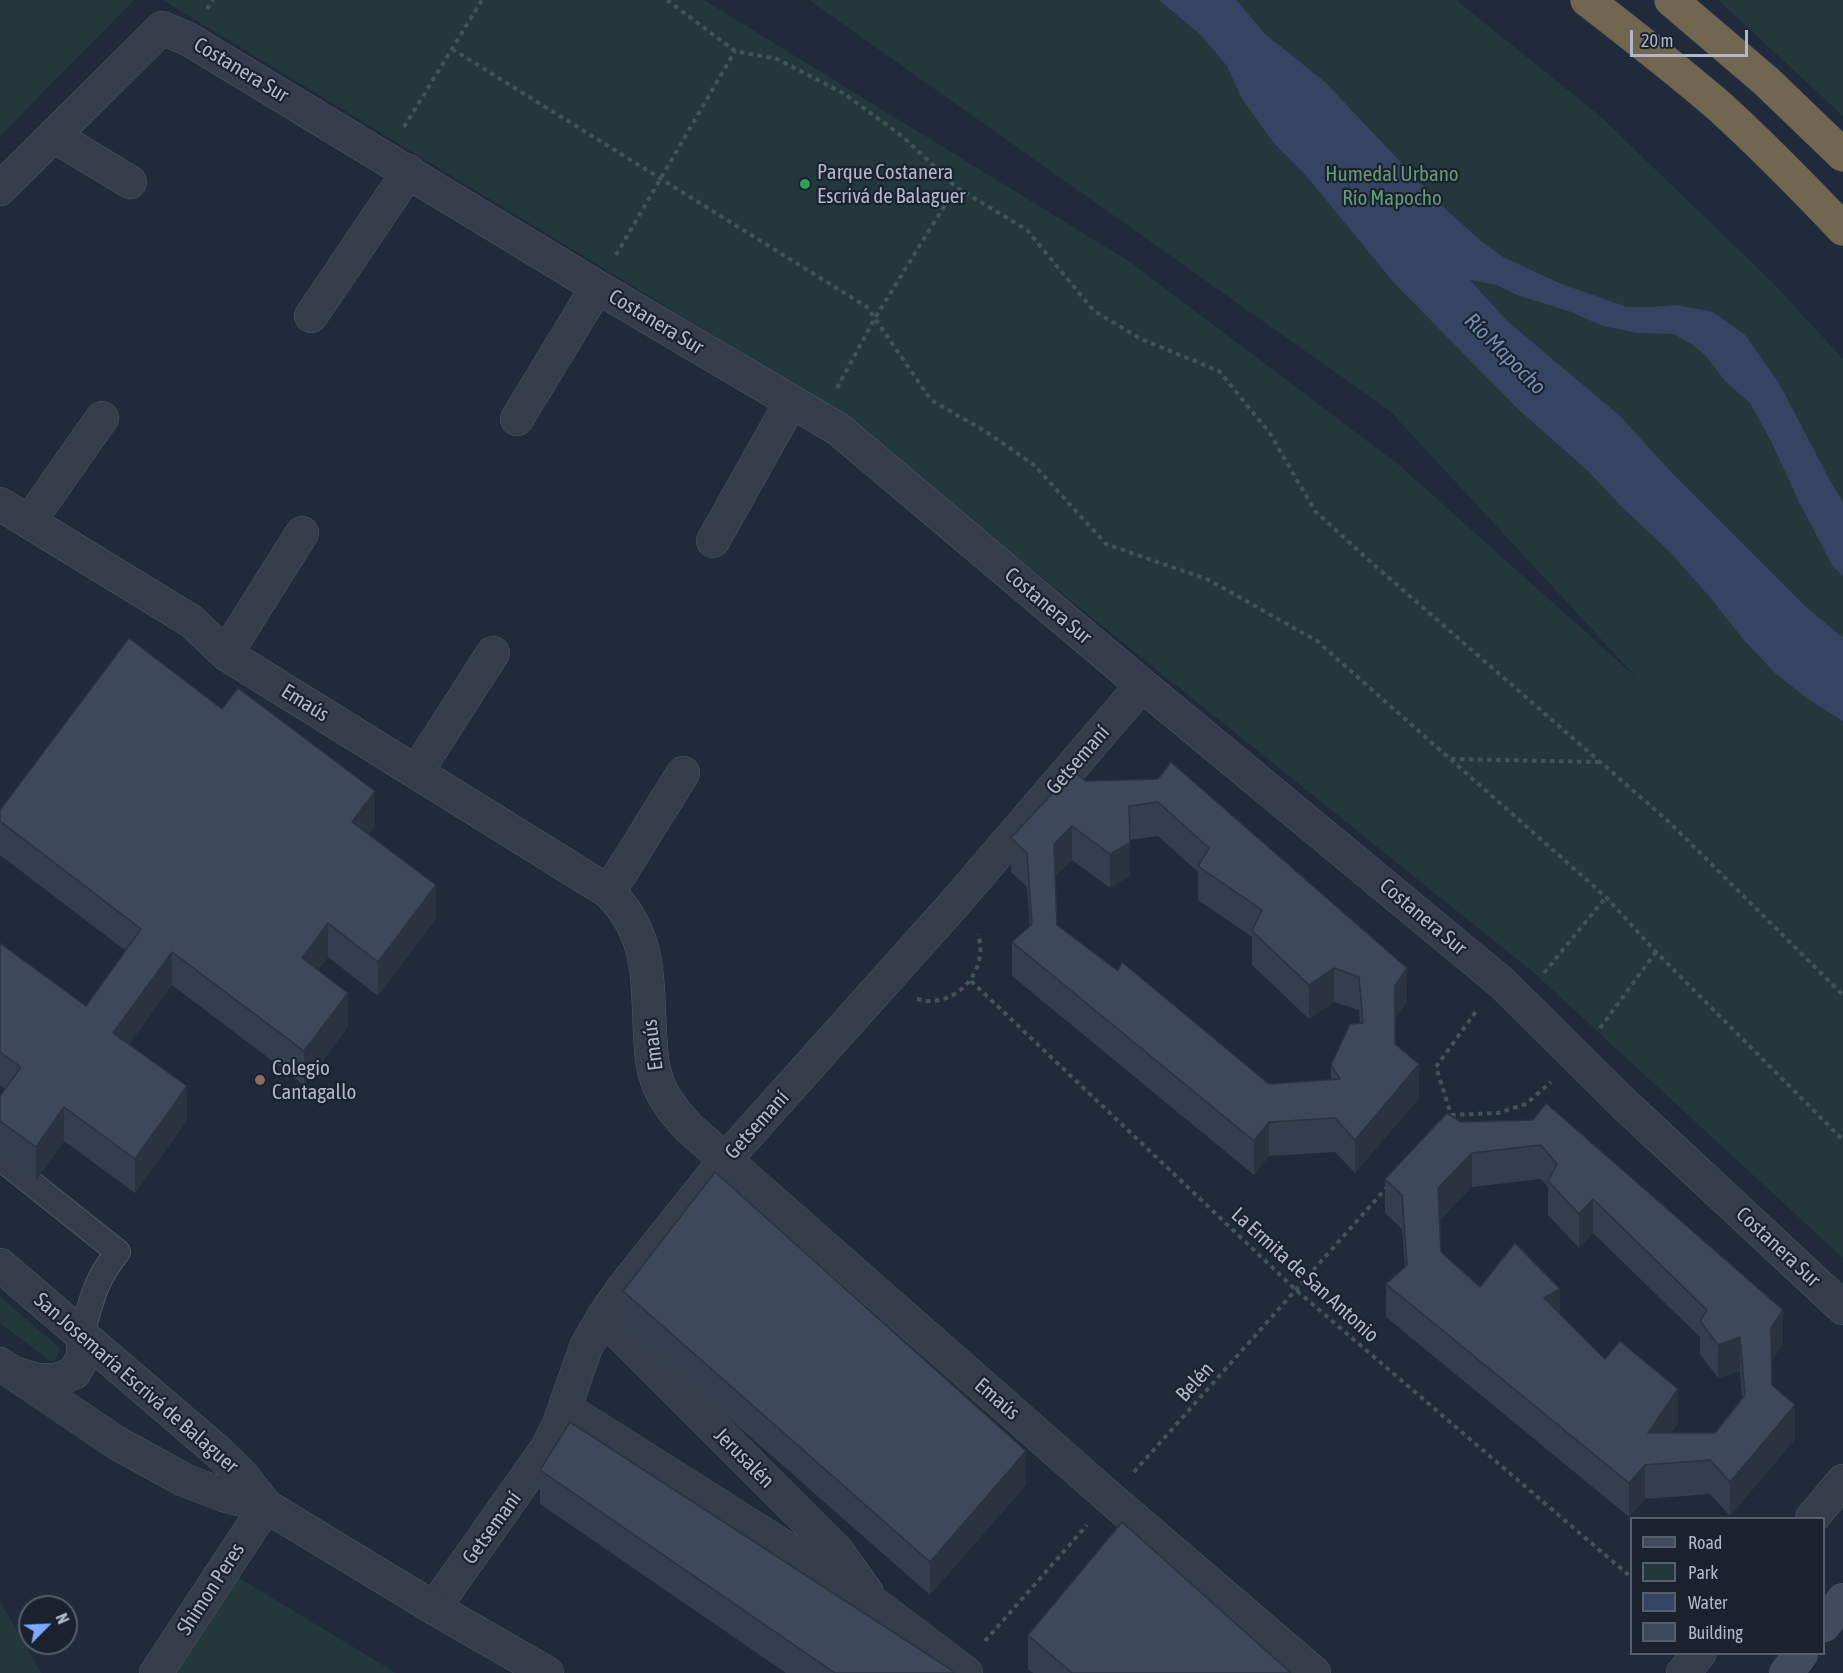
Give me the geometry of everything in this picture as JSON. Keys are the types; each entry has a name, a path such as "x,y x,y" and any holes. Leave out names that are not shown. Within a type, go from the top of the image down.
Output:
{"highway":[{"path":"1587,0 1719,107 1782,165 1843,229"},
{"path":"1671,0 1766,81 1843,156"}],"main road":[{"path":"1825,1624 1843,1600"},
{"path":"1786,1673 1800,1655"}],"street":[{"name":"Costanera Sur","path":"54,136 162,28 188,39 838,429 1512,992 1622,1102 1843,1308"},
{"path":"0,189 54,136 130,182"},
{"path":"311,316 397,164"},
{"path":"517,419 597,286"},
{"path":"712,541 791,402"},
{"path":"29,522 102,418"},
{"name":"Emaús","path":"0,504 191,621 226,654 609,892 628,915 642,946 655,1074 662,1093 673,1111 725,1160 1111,1499 1314,1673"},
{"path":"226,654 302,533"},
{"path":"417,771 493,653"},
{"name":"Getsemaní","path":"434,1608 547,1448 560,1424 586,1347 623,1288 725,1160 955,903 1142,685"},
{"path":"609,892 683,773"},
{"name":"San Josemaría Escrivá de Balaguer","path":"0,1265 217,1450 241,1474 266,1506"},
{"name":"Jerusalén","path":"603,1317 837,1551 876,1605"},
{"path":"6,1368 37,1380 56,1380 74,1373 84,1355 82,1334"},
{"name":"San Josemaría Escrivá de Balaguer","path":"6,1368 117,1443 184,1480 223,1495 266,1506 434,1608 547,1673"},
{"name":"Jerusalén","path":"565,1408 876,1605 963,1671"},
{"path":"1813,1517 1843,1481"},
{"name":"Shimon Peres","path":"156,1673 266,1506"},
{"path":"1683,1673 1697,1655"}],"lane":[{"path":"0,1158 118,1251 104,1269 94,1289 82,1334"}],"path":[{"path":"397,164 452,49 482,0"},
{"path":"667,0 735,51 777,59 843,93 902,136 956,187 1027,230 1094,311 1141,339 1219,371 1269,432 1315,511 1668,821 1843,995"},
{"path":"452,49 867,307 931,400 988,433 1034,465 1106,544 1209,580 1317,641 1606,897 1656,952 1843,1140"},
{"path":"597,286 735,51"},
{"path":"820,419 875,318 956,187"},
{"path":"1450,759 1600,762"},
{"path":"1451,1115 1436,1066 1473,1014 1512,992 1606,897"},
{"path":"1443,1124 1451,1115 1498,1113 1526,1104 1578,1057 1656,952"},
{"name":"La Ermita de San Antonio","path":"971,981 1296,1290 1630,1576"},
{"name":"Belén","path":"963,1671 1111,1499 1389,1185"}],"green space":[{"path":"0,0 134,0 0,136"},
{"name":"Humedal Urbano Río Mapocho","path":"163,0 704,0 1130,262 1399,465 1638,679 1390,411 809,0 1456,0 1600,116 1773,283 1843,359 1843,1258 1533,972 826,404"},
{"path":"1719,0 1843,0 1843,116 1730,11"},
{"path":"0,1297 58,1346 60,1350 55,1360 50,1361 0,1323"},
{"path":"213,1562 396,1673 140,1673"},
{"path":"0,1601 18,1633 18,1655 31,1655 41,1673 0,1673"}],"water":[{"name":"Río Mapocho","path":"1159,0 1236,0 1265,34 1325,82 1442,206 1481,241 1503,257 1559,283 1627,307 1676,305 1713,312 1745,335 1779,383 1843,502 1843,576 1832,565 1750,403 1725,381 1707,357 1693,345 1674,334 1638,333 1603,326 1571,312 1517,295 1497,285 1470,280 1507,321 1620,416 1673,474 1805,606 1843,638 1843,721 1808,699 1775,673 1743,639 1671,553 1588,471 1518,409 1395,284 1309,179 1273,142 1241,97 1227,66 1201,35"}],"building":[{"path":"129,638 222,709 238,688 375,791 352,822 436,885 378,962 328,923 302,958 348,993 304,1051 172,952 113,1033 187,1086 135,1159 64,1107 36,1147 0,1121 0,1096 21,1067 0,1052 0,943 86,1006 141,929 0,821 0,810"},
{"path":"1171,762 1407,968 1395,986 1395,1044 1419,1064 1355,1140 1335,1118 1269,1122 1254,1141 1012,942 1032,924 1027,853 1011,838 1073,771 1086,781 1158,779","holes":["1158,802 1209,848 1198,866 1262,910 1252,931 1309,985 1334,968 1359,977 1363,1023 1350,1024 1331,1065 1340,1079 1269,1084 1122,962 1118,971 1057,925 1054,844 1072,826 1110,854 1130,843 1129,806"]},
{"path":"1546,1103 1783,1310 1771,1328 1772,1385 1795,1405 1730,1482 1710,1460 1645,1465 1629,1483 1386,1284 1407,1265 1402,1195 1385,1179 1447,1113 1461,1122 1533,1120","holes":["1541,1145 1557,1164 1548,1181 1579,1214 1593,1199 1707,1310 1700,1321 1718,1345 1740,1337 1745,1395 1715,1433 1648,1433 1678,1389 1620,1341 1605,1359 1544,1298 1560,1289 1515,1243 1480,1287 1441,1252 1438,1188 1472,1153"]},
{"path":"715,1172 1026,1451 930,1562 623,1291"},
{"path":"570,1422 954,1673 835,1673 540,1470"},
{"path":"1122,1522 1291,1673 1072,1673 1028,1635"}],"place":[{"name":"Parque Costanera Escrivá de Balaguer","path":"805,184"},
{"name":"Colegio Cantagallo","path":"260,1080"}]}
